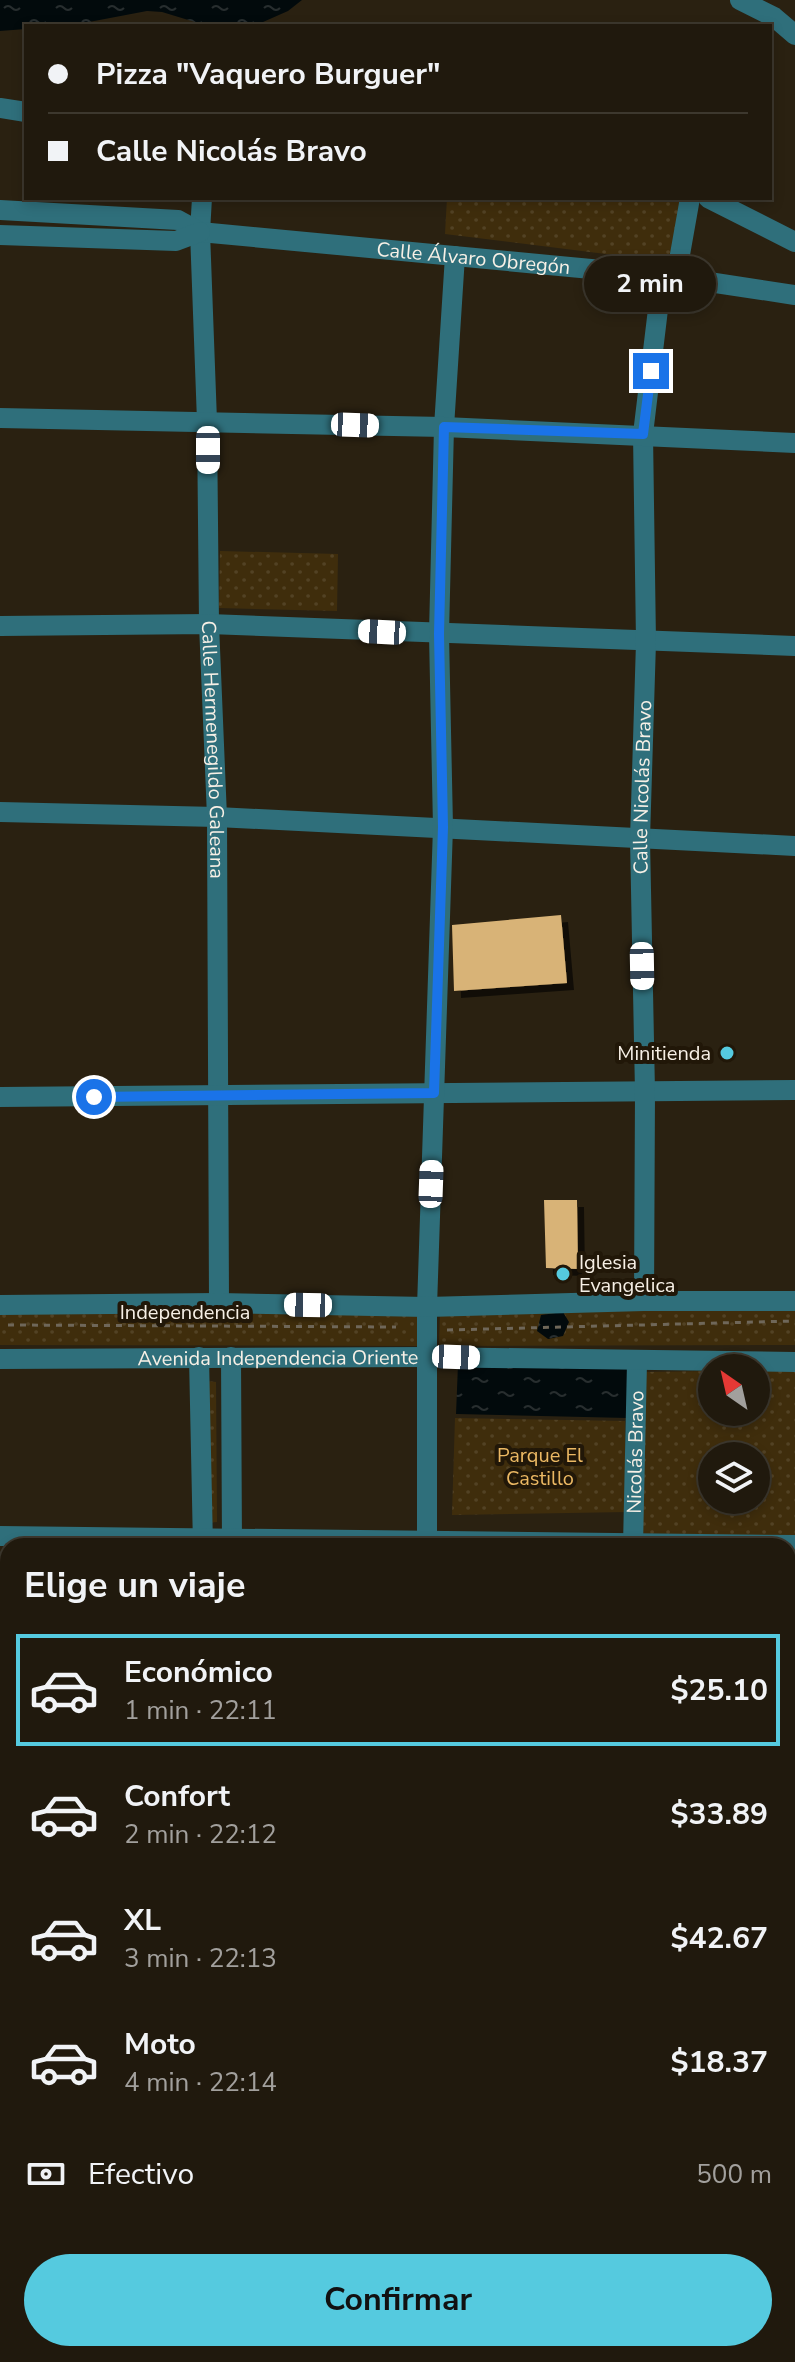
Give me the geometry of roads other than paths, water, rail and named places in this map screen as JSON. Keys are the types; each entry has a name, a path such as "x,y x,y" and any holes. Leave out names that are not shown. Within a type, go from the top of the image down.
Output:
{"street":[{"path":"740,0 774,17 795,35"},
{"path":"0,108 24,112"},
{"name":"Calle Hermenegildo Galeana","path":"202,200 200,232 207,421 209,624 217,817 219,1303"},
{"name":"Calle Nicolás Bravo","path":"644,1301 645,1092 640,839 646,642 643,434 669,277 689,200"},
{"path":"712,200 795,242"},
{"path":"0,210 178,220 200,232"},
{"path":"0,235 176,241 200,232"},
{"name":"Calle Álvaro Obregón","path":"200,232 669,277 795,295"},
{"path":"427,1538 427,1307 443,827 439,634 444,427 455,256"},
{"path":"0,418 444,427 795,443"},
{"path":"0,626 209,624 795,646"},
{"path":"0,812 217,817 795,846"},
{"path":"0,1097 795,1090"},
{"path":"0,1305 219,1303 427,1307 644,1301 795,1301"},
{"path":"199,1357 203,1538"},
{"path":"231,1357 232,1538"},
{"name":"Avenida Independencia Oriente","path":"0,1359 426,1357 795,1362"},
{"name":"Nicolás Bravo","path":"633,1538 637,1362"},
{"path":"0,1536 68,1538"}],"water":[{"path":"0,0 302,0 288,11 259,24 201,24 162,12 147,11 79,24 24,24 24,29 0,31"},
{"path":"563,1312 569,1322 563,1336 548,1339 537,1331 541,1315"},
{"path":"458,1364 631,1366 627,1418 456,1414"}],"place":[{"name":"Minitienda","path":"727,1053"},
{"name":"Iglesia Evangelica","path":"563,1274"}],"park label":[{"name":"Parque El Castillo","path":"540,1466"}]}
